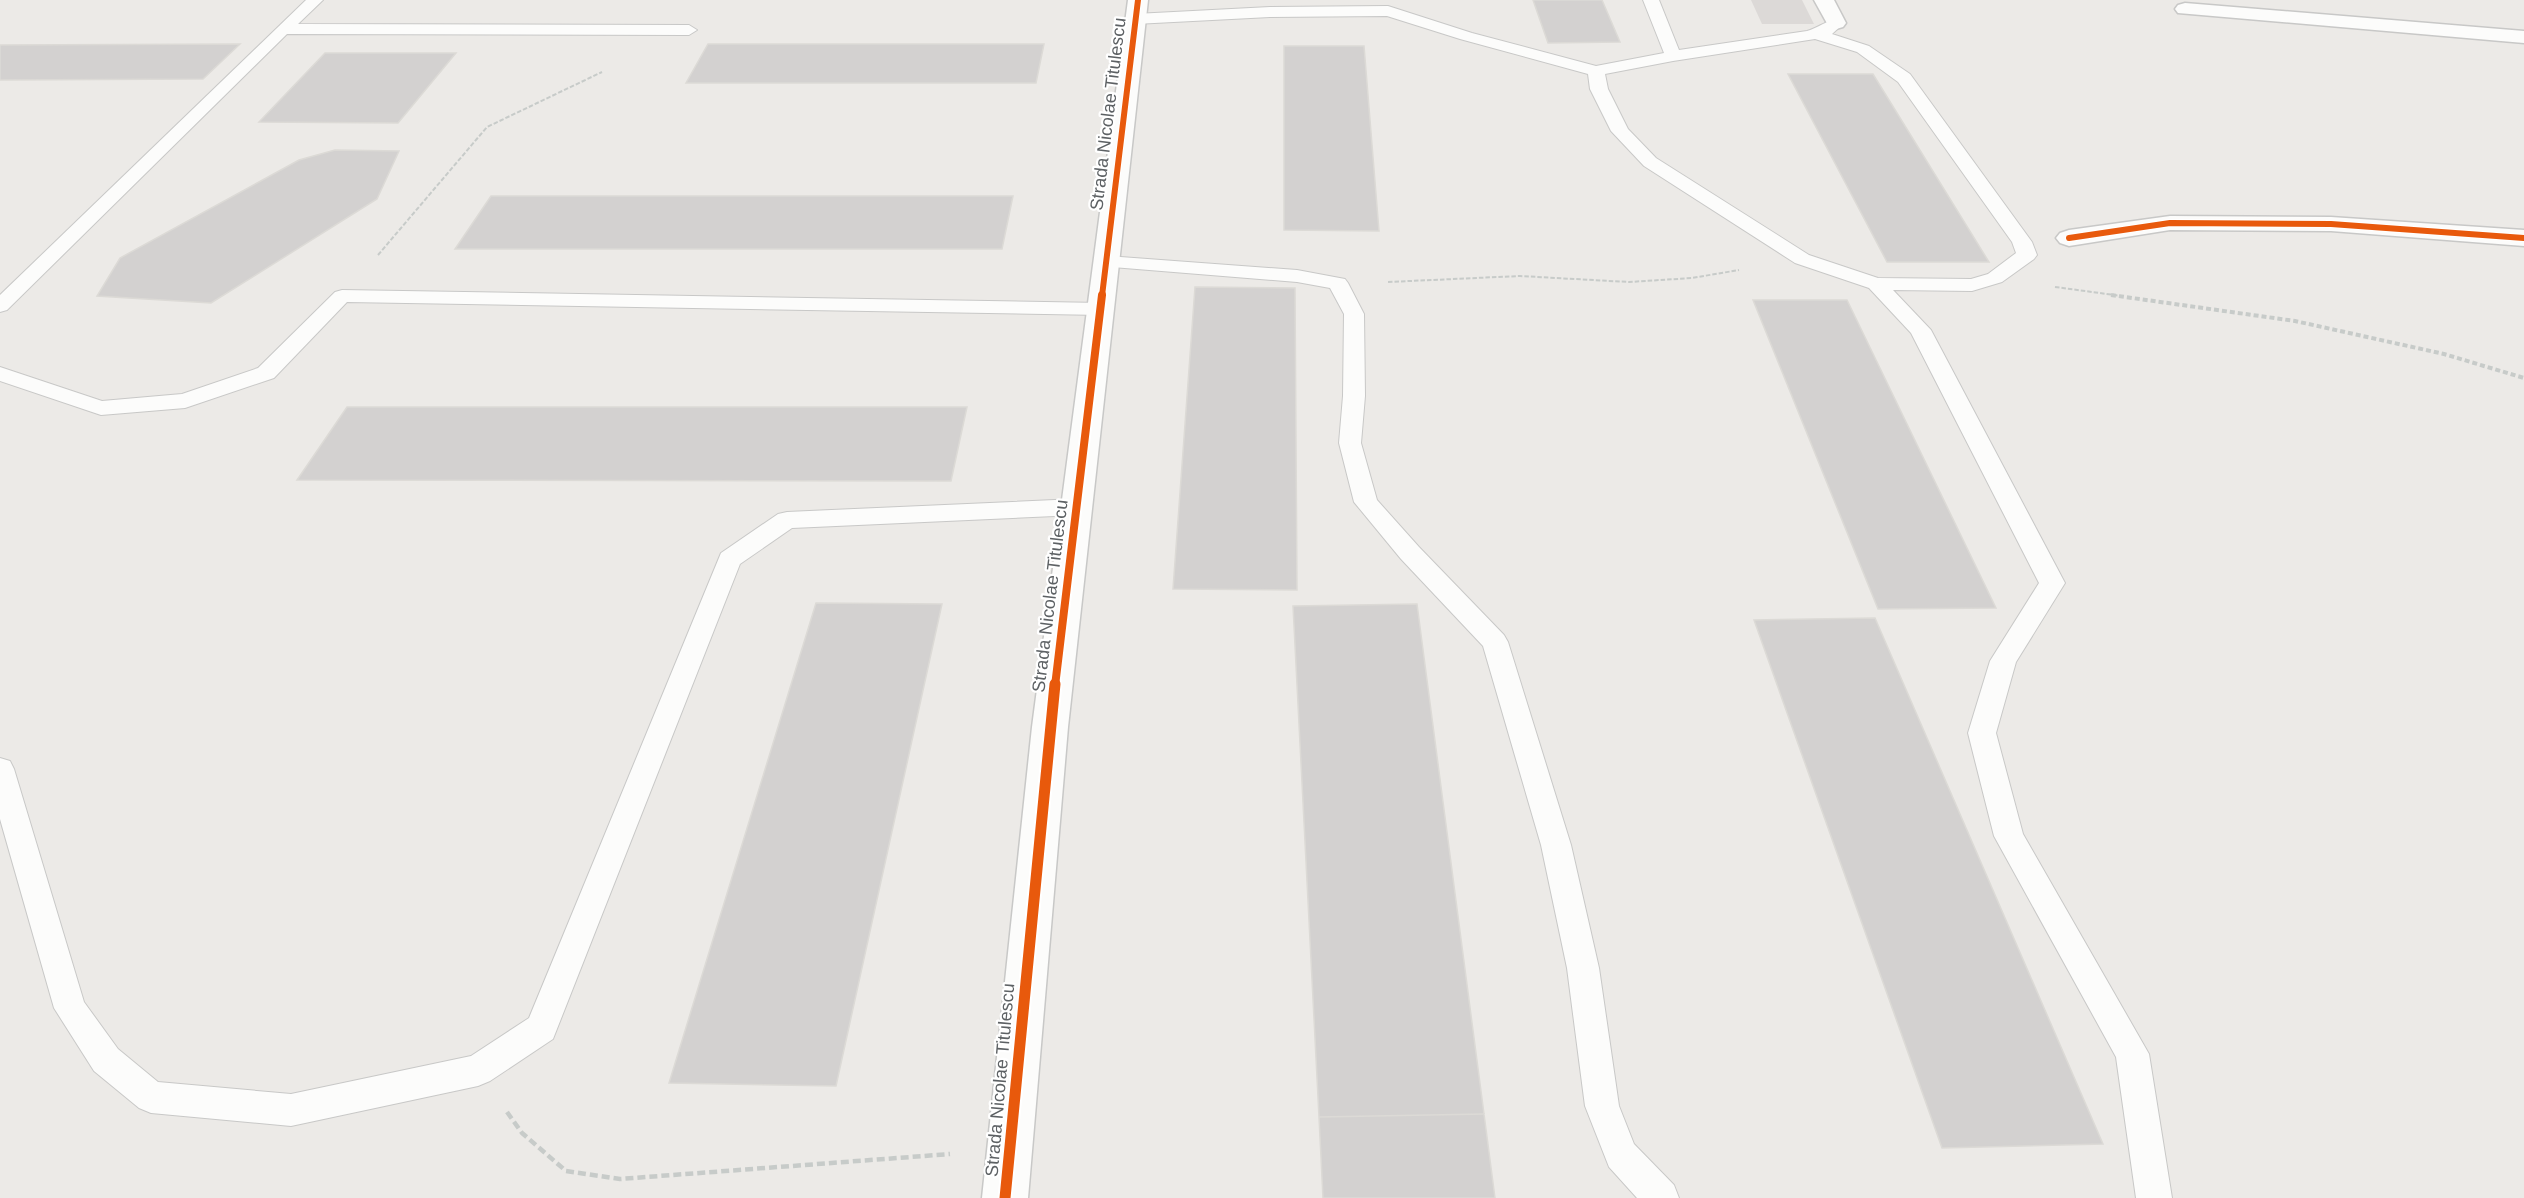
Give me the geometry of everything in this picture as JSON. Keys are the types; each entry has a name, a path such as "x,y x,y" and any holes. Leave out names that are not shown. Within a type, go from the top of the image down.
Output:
{"street":[{"path":"1824,0 1836,23"},
{"name":"Strada Nicolae Titulescu","path":"1005,1198 1050,728 1136,9"},
{"path":"2185,9 2524,38"},
{"path":"2069,238 2170,223 2331,224 2524,238"}],"lane":[{"path":"0,306 315,0"},
{"path":"1651,0 1674,56"},
{"path":"1136,9 1270,12 1387,6 1466,36 1596,71 1815,34 1832,28 1836,23"},
{"path":"283,29 689,30"},
{"path":"1596,71 1599,89 1620,131 1650,162 1802,260 1876,284 1972,285 1995,278 2027,255 2022,242 1904,78 1863,50 1815,34"},
{"path":"1107,262 1297,276 1338,283 1354,314 1354,396 1350,443 1366,502 1410,553 1495,642 1556,845 1583,968 1602,1106 1621,1155 1661,1198"},
{"path":"1876,284 1920,330 2052,583 2003,661 1982,733 2009,836 2132,1054 2154,1198"},
{"path":"0,374 101,408 185,401 266,373 342,296 1101,309"},
{"path":"0,769 70,1008 106,1060 151,1097 291,1110 478,1070 541,1028 730,559 787,520 1077,507"}],"path":[{"path":"342,296 487,127 604,71"},
{"path":"1338,283 1520,276 1629,282 1692,278 1802,260"},
{"path":"1995,278 2295,321 2444,354 2524,378"},
{"path":"478,1070 522,1133 566,1171 577,1173 620,1179 1010,1149"}],"shaded area":[{"path":"1751,0 1802,0 1814,24 1762,24"}],"building":[{"path":"1533,0 1602,0 1620,42 1548,43"},
{"path":"240,44 203,79 0,80 0,45"},
{"path":"708,44 1044,44 1036,83 686,83"},
{"path":"1284,46 1364,46 1379,231 1284,230"},
{"path":"325,53 456,53 398,123 259,122"},
{"path":"1788,74 1873,74 1989,262 1887,262"},
{"path":"335,150 399,151 377,199 211,303 97,296 120,258 299,160"},
{"path":"491,196 1013,196 1002,249 455,249"},
{"path":"1195,287 1295,288 1297,590 1173,589"},
{"path":"1753,300 1847,300 1996,608 1878,609"},
{"path":"347,407 967,407 951,481 297,480"},
{"path":"816,603 942,604 836,1086 669,1083"},
{"path":"1417,604 1484,1114 1319,1117 1293,606"},
{"path":"1875,618 2103,1144 1942,1148 1754,620"},
{"path":"1484,1114 1495,1198 1323,1198 1319,1117"}],"cycle path":[{"path":"1005,1198 1050,727 1138,0"},
{"path":"2069,238 2170,223 2331,224 2524,238"}]}
